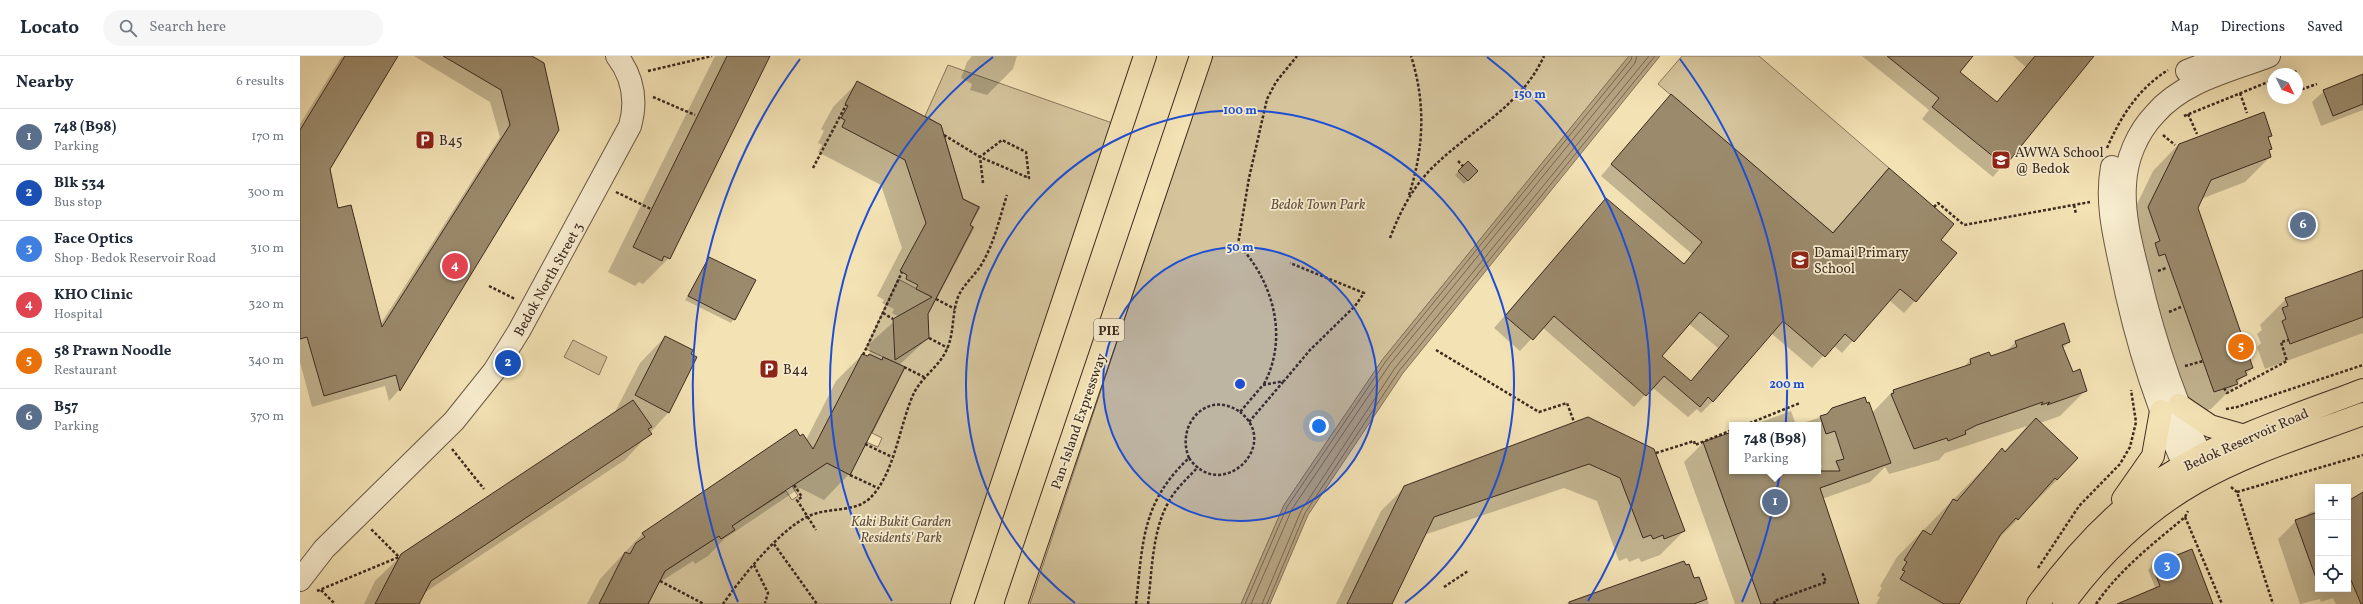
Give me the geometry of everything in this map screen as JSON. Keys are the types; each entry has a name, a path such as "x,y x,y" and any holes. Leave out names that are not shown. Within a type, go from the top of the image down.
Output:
{"main road":[{"path":"962,604 1145,56"},
{"name":"Pan-Island Expressway","path":"1016,604 1202,56"},
{"name":"Bedok Reservoir Road","path":"2064,604 2107,553 2157,509 2203,473 2245,436 2363,390"},
{"path":"2094,536 2153,456 2170,408 2210,426 2245,436"},
{"name":"Bedok Reservoir Road","path":"2038,604 2060,574 2094,536 2142,494 2363,414"}],"street":[{"name":"Bedok North Street 3","path":"307,586 318,555 468,406 507,351 626,136 633,115 633,92 629,76 617,56"},
{"path":"2203,473 2139,348 2128,306 2110,208 2111,175 2116,153 2124,132 2150,97 2177,76 2225,56"},
{"path":"2170,408 2156,342 2134,257 2125,205 2128,166 2143,130 2155,114 2169,100 2195,84 2269,56"}],"path":[{"path":"640,73 712,56"},
{"path":"1240,412 1263,385 1274,354 1275,315 1263,278 1253,261 1238,244 1249,178 1267,99 1276,82 1297,56"},
{"path":"1390,238 1406,202 1418,161 1422,125 1420,89 1411,56"},
{"path":"1406,202 1422,179 1437,163 1514,100 1528,83 1544,56"},
{"path":"2105,154 2118,122 2141,90 2151,80 2169,70"},
{"path":"2182,118 2188,114 2267,82"},
{"path":"2303,89 2317,84"},
{"path":"2240,93 2247,113"},
{"path":"652,96 695,115"},
{"path":"813,168 846,105"},
{"path":"2188,114 2197,134"},
{"path":"2159,141 2164,133"},
{"path":"944,135 980,157 1028,179 1026,152 1002,140 980,157"},
{"path":"2165,137 2175,145"},
{"path":"980,157 982,184"},
{"path":"1458,161 1463,166"},
{"path":"609,188 651,209"},
{"path":"723,604 754,565 774,544 807,516 825,510 858,506 866,501 878,488 892,457 912,398 924,377 940,362 948,348 953,329 955,309 965,285 984,260 1007,194"},
{"path":"1934,207 1938,203 1964,225 2096,201"},
{"path":"2074,204 2076,214"},
{"path":"1249,423 1310,350 1356,306 1364,293 1290,263"},
{"path":"2156,264 2160,278"},
{"path":"2158,271 2166,268"},
{"path":"863,355 902,272"},
{"path":"489,286 513,297"},
{"path":"936,299 955,309"},
{"path":"2167,305 2170,316"},
{"path":"2169,312 2181,306"},
{"path":"882,313 893,319"},
{"path":"929,338 948,348"},
{"path":"2224,388 2227,393 2286,361 2280,342 2289,340"},
{"path":"1436,350 1539,412 1566,402 1574,422"},
{"path":"2181,360 2184,373"},
{"path":"2182,367 2203,361"},
{"path":"2219,410 2237,407 2363,365"},
{"path":"904,367 924,377"},
{"path":"1263,385 1284,381"},
{"path":"2035,573 2080,506 2120,464 2130,447 2136,422 2130,384"},
{"path":"1752,422 1800,403"},
{"path":"1217,406 1228,406 1240,412 1249,423 1253,433 1253,445 1248,458 1233,472 1210,474 1198,468 1189,458 1186,450 1185,436 1189,422 1203,409 1217,406"},
{"path":"1656,454 1694,441 1695,445 1729,431"},
{"path":"440,435 484,489"},
{"path":"865,444 892,457"},
{"path":"2237,492 2363,454"},
{"path":"1136,604 1146,528 1150,511 1168,480 1189,458"},
{"path":"1148,604 1156,547 1163,514 1176,491 1198,468"},
{"path":"2203,473 2237,492 2273,604"},
{"path":"850,474 878,488"},
{"path":"794,485 802,496 797,500 816,530"},
{"path":"321,590 399,557 358,516"},
{"path":"2096,604 2103,593 2152,545 2185,517 2222,604"},
{"path":"774,544 817,604"},
{"path":"754,565 768,593 765,602"},
{"path":"1444,587 1468,570"},
{"path":"1775,604 1774,601 1826,582 1822,572"},
{"path":"660,581 704,604"},
{"path":"307,586 321,590 335,604"}],"green space":[{"name":"Bedok Town Park","path":"1212,56 1629,56 1383,359 1284,505 1241,604 1030,604"},
{"path":"1682,56 1759,56 1889,168 1833,233 1658,84"},
{"name":"Kaki Bukit Garden Residents' Park","path":"948,65 1118,125 955,604 648,604 665,571 719,536 721,539 734,530 732,526 786,491 792,500 798,496 792,486 827,463 850,475 866,442 878,447 882,438 872,433 905,367 866,349 898,279 936,299 974,227 970,225 980,207 963,199 941,125 925,116"},
{"path":"573,340 607,357 599,375 564,357"}],"water":[{"path":"1629,56 1660,56 1403,373 1308,515 1270,604 1241,604 1284,505 1383,359"}],"building":[{"path":"345,56 398,56 330,169 338,208 351,205 382,327 510,125 501,90 443,56 532,56 544,63 559,130 400,391 396,375 324,396 307,337 300,339 300,130"},
{"path":"727,56 770,56 670,259 664,256 662,261 633,247"},
{"path":"1887,56 1973,56 1960,72 1997,102 2035,56 2094,56 2005,166 1932,107 1939,98"},
{"path":"2363,74 2363,104 2333,116 2323,90"},
{"path":"857,81 941,125 963,199 979,207 970,225 973,227 928,314 929,338 895,360 893,319 932,297 916,289 918,285 906,279 907,275 900,271 926,223 905,160 842,127 845,120 841,118 848,106 845,104"},
{"path":"1671,94 1833,233 1889,168 1954,224 1941,240 1957,253 1916,302 1900,289 1854,342 1845,334 1825,357 1783,321 1713,402 1708,397 1700,407 1664,376 1646,396 1554,316 1533,340 1505,316 1606,198 1684,264 1702,242 1611,164","holes":["1700,312 1729,336 1691,381 1662,356"]},
{"path":"2264,112 2272,136 2268,137 2272,149 2269,150 2271,157 2211,180 2198,208 2253,368 2245,371 2247,375 2236,380 2238,384 2214,392 2165,254 2159,256 2155,243 2160,241 2148,207 2179,144"},
{"path":"1468,161 1478,171 1468,181 1458,171"},
{"path":"709,257 756,280 735,320 688,296"},
{"path":"2363,270 2363,317 2290,344 2282,321 2286,319 2282,308 2288,306 2285,298"},
{"path":"2064,323 2070,342 2062,345 2073,372 2080,369 2087,391 2047,405 2050,402 2041,405 2043,402 1977,425 1965,431 1966,434 1948,441 1947,438 1914,449 1891,394 1894,393 1893,390 1971,364 1970,359 1989,352 1991,356 2017,347 2015,341"},
{"path":"665,336 693,350 691,354 697,357 669,413 635,395"},
{"path":"862,354 868,356 869,354 882,360 883,357 905,367 850,475 827,463 732,526 735,530 721,539 719,536 665,571 648,604 599,604 625,552 630,554 636,543 645,537 642,533 796,429 800,436 803,434 813,449"},
{"path":"1865,397 1867,403 1869,402 1891,463 1820,488 1859,604 1761,604 1703,442 1729,433 1729,474 1821,474 1821,471 1840,471 1836,461 1844,459 1835,431 1826,434 1820,416 1827,414 1832,408"},
{"path":"633,400 652,427 648,429 652,434 431,581 419,604 375,604 401,554"},
{"path":"1588,417 1654,449 1685,531 1664,539 1663,535 1653,539 1651,535 1643,538 1620,478 1589,464 1434,517 1392,604 1347,604 1404,486"},
{"path":"2036,418 2078,458 2057,480 2055,478 2018,520 2016,518 2001,534 1959,604 1944,604 1900,579 1905,571 1902,570 1907,562 1904,560 1923,530 1931,535 1953,499 1957,501 2002,448 2005,452"},
{"path":"2363,492 2363,604 2361,604 2351,580 2351,499"},
{"path":"2315,513 2315,575 2295,520"},
{"path":"2192,549 2213,604 2117,604 2160,586 2152,565"},
{"path":"1684,561 1686,565 1689,564 1694,578 1699,577 1707,599 1694,604 1569,604 1569,602"}],"place":[{"name":"B45","path":"425,140"},
{"name":"AWWA School @ Bedok","path":"2001,160"},
{"name":"B57","path":"2303,225"},
{"name":"Damai Primary School","path":"1800,260"},
{"name":"KHO Clinic","path":"455,266"},
{"name":"58 Prawn Noodle","path":"2241,347"},
{"name":"Blk 534","path":"508,363"},
{"name":"B44","path":"769,369"},
{"name":"748 (B98)","path":"1775,502"},
{"name":"Face Optics","path":"2167,566"}]}
